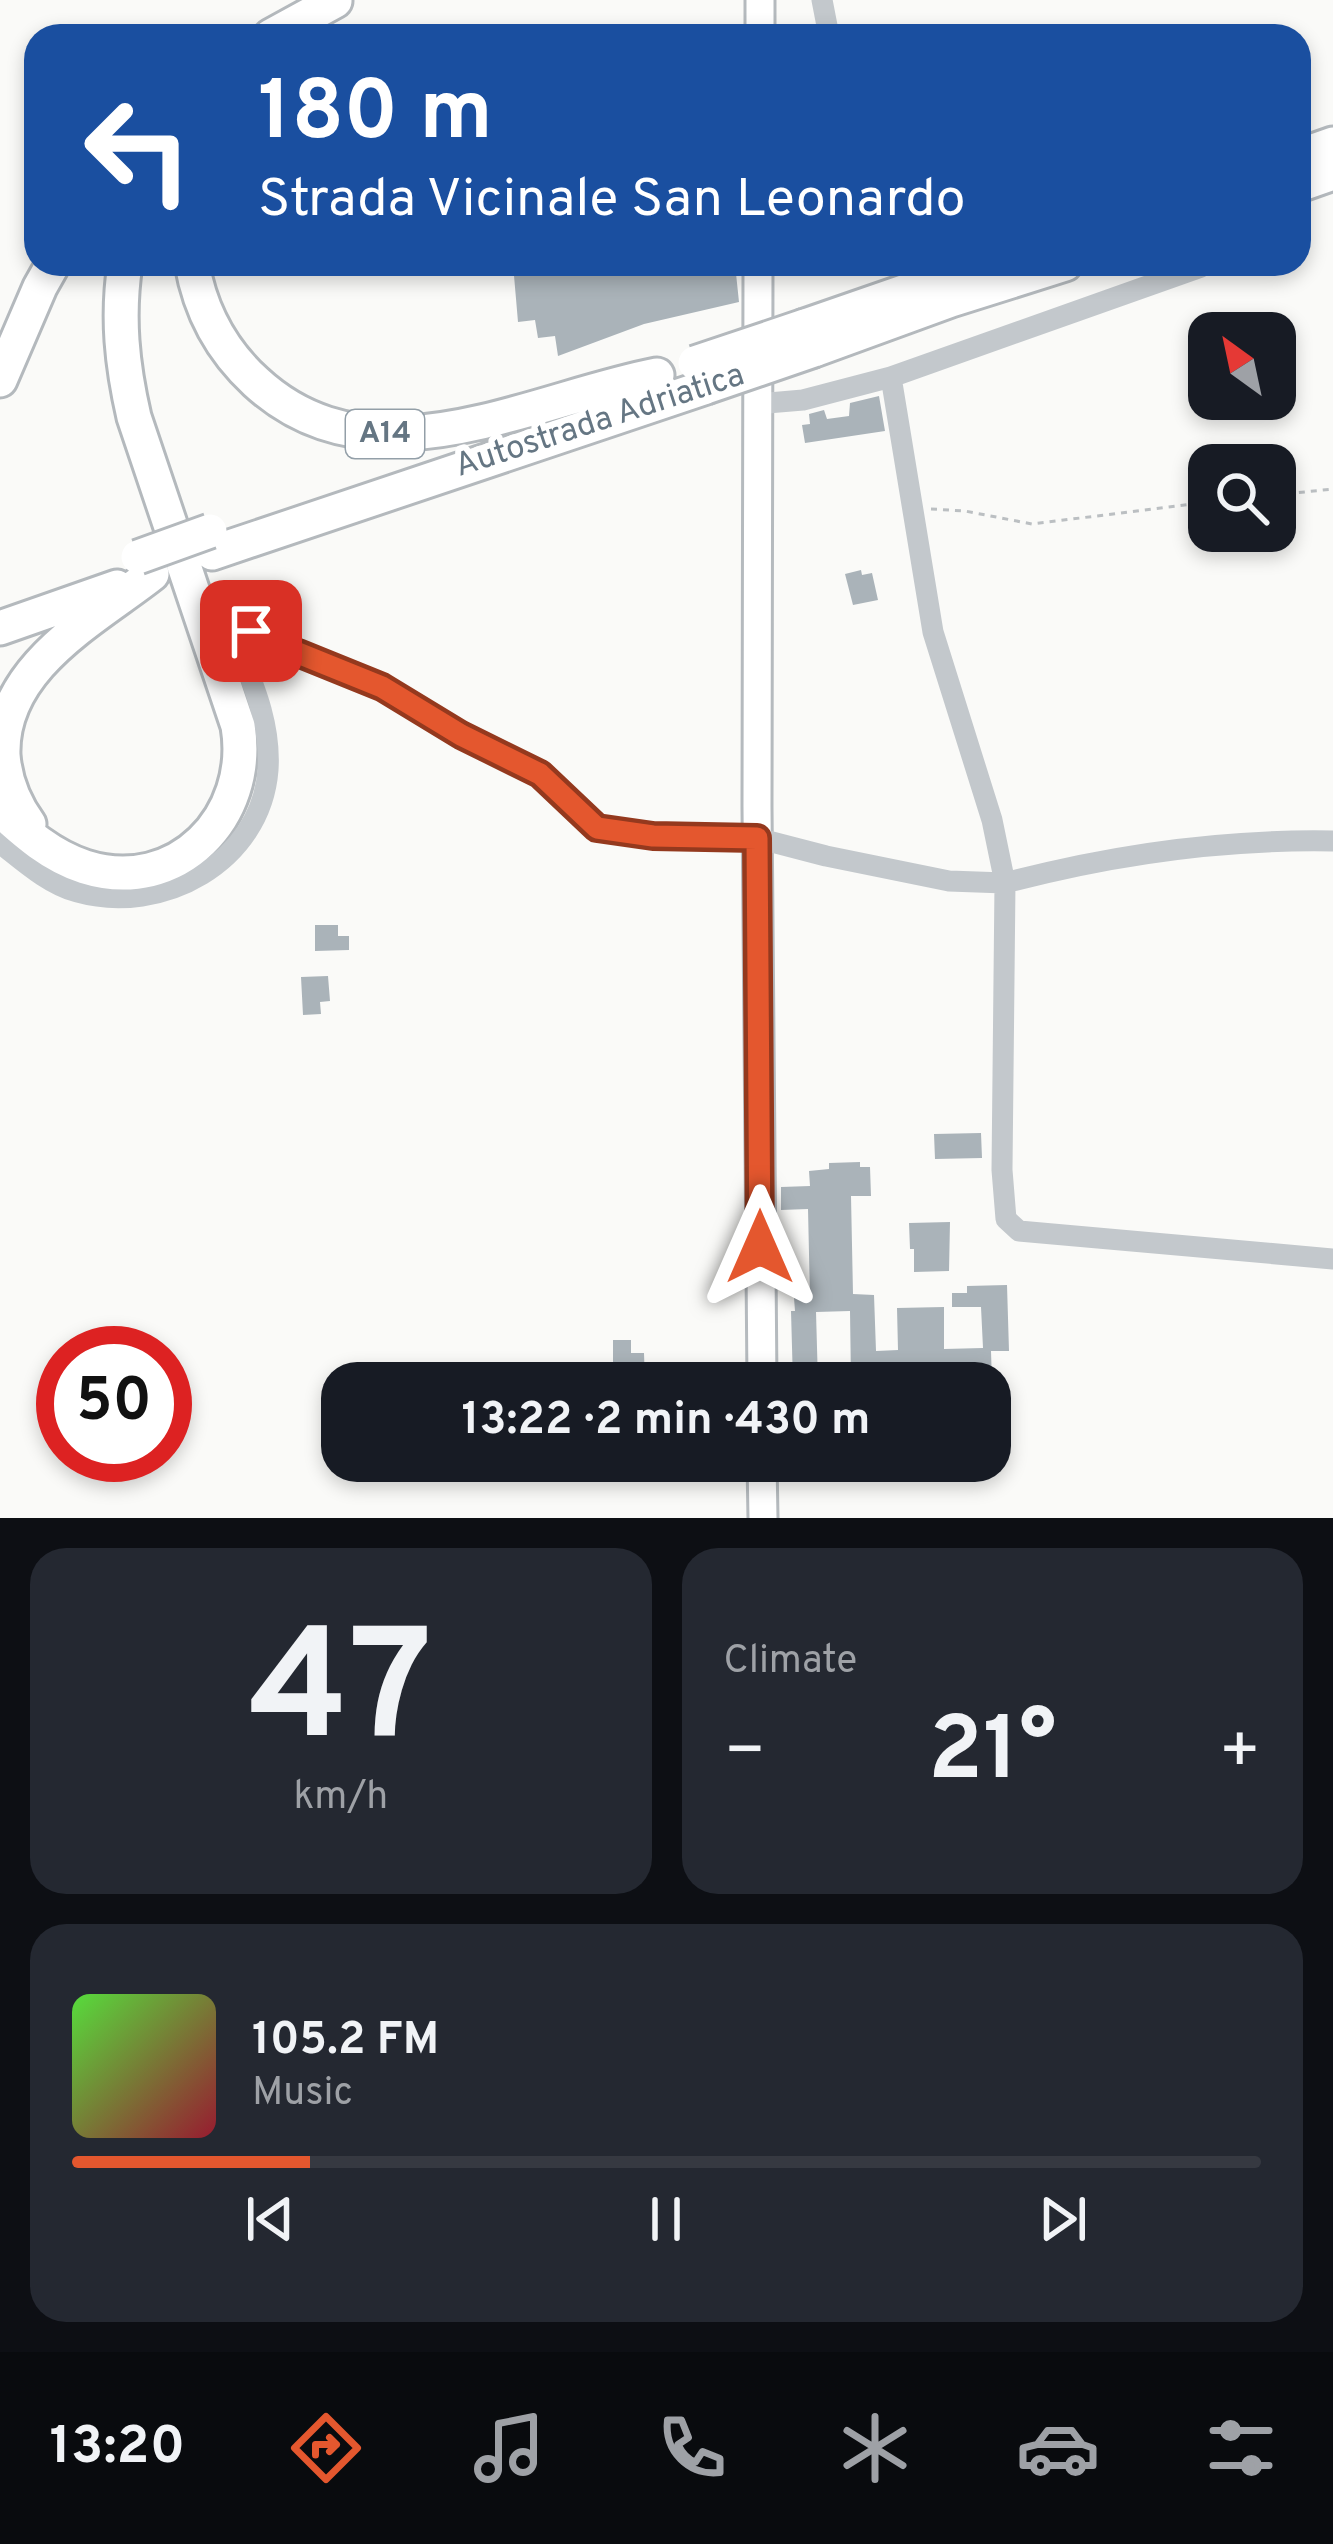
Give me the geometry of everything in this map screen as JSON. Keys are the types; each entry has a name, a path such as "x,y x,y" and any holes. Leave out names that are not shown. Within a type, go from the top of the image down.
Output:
{"highway":[{"path":"293,24 336,1"},
{"path":"301,24 336,1"},
{"path":"310,24 336,1"},
{"path":"0,380 46,276"},
{"path":"0,810 34,841 70,861 104,871 145,870 183,856 212,830 230,802 239,771 240,739 231,700 134,417 121,355 124,276"},
{"name":"A14","path":"194,276 209,322 245,372 281,402 343,427 391,434 436,432 656,375"},
{"name":"Autostrada Adriatica","path":"810,338 956,276"},
{"name":"Autostrada Adriatica","path":"211,542 810,338 1027,276"},
{"name":"Autostrada Adriatica","path":"0,628 145,566 656,375 701,375"},
{"path":"55,852 10,794 2,743 12,706 49,654 145,566"},
{"name":"Autostrada Adriatica","path":"0,605 145,566"}],"main road":[{"path":"758,276 762,1362"},
{"path":"762,1482 763,1518"}],"street":[{"path":"757,404 803,400 891,377 1176,276"},
{"path":"891,377 934,632 992,820 1005,883 1002,1170 1006,1219 1019,1232 1333,1258"},
{"path":"0,843 56,883 103,896 140,896 178,888 224,859 248,831 263,800 268,772 261,703 238,646 241,637 251,631 382,687 461,735 540,774 597,828 653,836 757,838 949,880 1005,883 1060,868 1236,842 1333,841"}],"path":[{"path":"1296,493 1333,490"},
{"path":"910,507 965,511 1032,524 1188,505"}],"building":[{"path":"514,276 736,276 739,302 644,324 558,356 555,336 538,338 535,320 518,322"},
{"path":"879,396 885,431 805,443 802,425 810,424 809,414 824,410 827,419 849,416 850,403"},
{"path":"861,570 862,575 872,573 878,600 853,605 845,574"},
{"path":"315,925 338,925 338,936 349,936 349,950 315,951"},
{"path":"328,976 330,1001 320,1002 321,1014 303,1015 301,977"},
{"path":"981,1133 982,1158 935,1159 934,1134"},
{"path":"860,1162 860,1167 870,1167 871,1196 851,1196 853,1294 874,1295 876,1351 898,1350 897,1308 944,1307 944,1349 983,1348 981,1307 952,1307 952,1293 967,1293 967,1286 1007,1285 1009,1351 991,1351 991,1362 851,1362 850,1311 816,1312 817,1362 792,1362 794,1298 810,1298 808,1209 781,1210 781,1187 810,1186 809,1171 829,1169 829,1163"},
{"path":"950,1222 949,1271 914,1272 909,1223"},
{"path":"613,1340 631,1340 631,1353 644,1353 644,1362 613,1362"}],"route":[{"path":"251,631 382,687 461,735 540,774 597,828 653,836 757,838 760,1247"}]}
